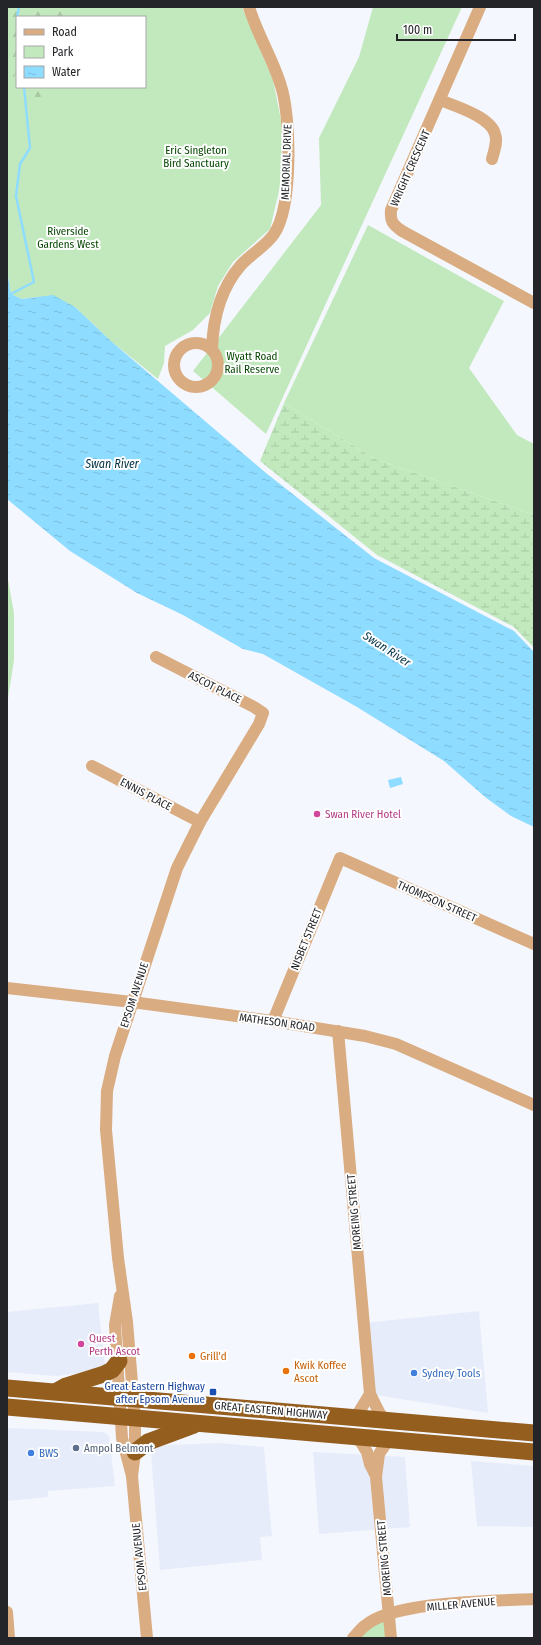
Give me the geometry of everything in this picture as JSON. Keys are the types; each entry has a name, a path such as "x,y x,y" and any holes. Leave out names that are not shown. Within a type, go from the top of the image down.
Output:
{"highway":[{"path":"55,1392 66,1386 104,1374 112,1370 119,1361"},
{"name":"GREAT EASTERN HIGHWAY","path":"7,1388 534,1433"},
{"name":"GREAT EASTERN HIGHWAY","path":"10,1410 198,1423 534,1452"},
{"path":"135,1452 148,1442 198,1423"},
{"path":"454,1427 448,1435 452,1441 534,1447"}],"street":[{"name":"MEMORIAL DRIVE","path":"212,349 212,331 221,294 241,265 274,234 286,201 288,124 281,86 249,7"},
{"name":"WRIGHT CRESCENT","path":"480,7 391,210 390,220 402,231 534,303"},
{"path":"440,100 488,123 496,135 496,145 492,159"},
{"name":"ASCOT PLACE","path":"156,657 254,707 263,713 259,724"},
{"name":"EPSOM AVENUE","path":"132,1476 135,1452 128,1418 127,1322 122,1289 106,1130 106,1091 132,1002 177,868 200,822 259,724"},
{"name":"ENNIS PLACE","path":"92,766 200,822"},
{"name":"THOMPSON STREET","path":"340,858 534,944"},
{"name":"NISBET STREET","path":"273,1021 340,858"},
{"name":"MATHESON ROAD","path":"7,988 132,1002 273,1021 366,1036 396,1044 534,1105"},
{"name":"MOREING STREET","path":"338,1031 370,1394 385,1420"},
{"name":"EPSOM AVENUE","path":"122,1289 118,1302 115,1325 119,1361 127,1399"},
{"path":"354,1417 366,1403 370,1394"},
{"name":"EPSOM AVENUE","path":"128,1418 122,1438 132,1476 147,1638"},
{"name":"MOREING STREET","path":"357,1436 368,1452 370,1464 376,1477"},
{"name":"MOREING STREET","path":"389,1439 379,1454 376,1477 391,1638"},
{"name":"MILLER AVENUE","path":"353,1638 366,1624 389,1613 440,1604 534,1599"},
{"path":"7,1612 9,1638"}],"shaded area":[{"path":"98,1303 105,1367 84,1373 55,1376 7,1372 7,1312"},
{"path":"479,1311 488,1413 370,1394 364,1323"},
{"path":"7,1429 103,1432 109,1436 115,1486 48,1491 48,1497 7,1501"},
{"path":"220,1443 264,1447 272,1536 260,1537 262,1560 160,1570 151,1453 154,1448 167,1445"},
{"path":"313,1452 405,1457 410,1527 319,1534"},
{"path":"471,1461 534,1466 534,1527 477,1526"}],"green space":[{"name":"Eric Singleton Bird Sanctuary","path":"7,7 242,7 273,80 282,125 281,183 270,229 233,262 218,286 210,313 193,330 165,346 164,363 158,379 112,342 75,307 36,297 22,299 11,294 7,270"},
{"path":"16,7 79,7 75,9 72,16 16,16 16,71 12,83 7,67 7,10"},
{"name":"Wyatt Road Rail Reserve","path":"373,7 462,7 266,434 193,371 321,205 319,138 359,57"},
{"path":"32,88 47,88 47,94 35,99"},
{"path":"368,225 504,301 469,368 517,435 534,444 534,515 375,459 284,403"},
{"path":"284,403 375,459 534,515 534,648 514,627 377,555 260,461"},
{"path":"7,574 14,613 14,660 7,705"},
{"path":"389,1613 391,1638 353,1638"}],"water":[{"name":"Swan River","path":"7,270 11,294 22,299 53,295 75,307 112,342 266,473 374,558 514,631 534,652 534,827 511,816 485,797 444,761 357,707 263,654 243,649 183,615 137,593 70,551 7,499"},
{"path":"401,777 403,784 390,788 388,780"}],"waterway":[{"path":"17,16 19,7"},
{"path":"7,296 34,282 16,196 20,164 30,148 24,88"}],"place":[{"name":"Swan River Hotel","path":"317,814"},
{"name":"Quest Perth Ascot","path":"81,1344"},
{"name":"Grill'd","path":"192,1356"},
{"name":"Kwik Koffee Ascot","path":"286,1371"},
{"name":"Sydney Tools","path":"414,1373"},
{"name":"Great Eastern Highway after Epsom Avenue","path":"213,1392"},
{"name":"Ampol Belmont","path":"76,1448"},
{"name":"BWS","path":"31,1453"}],"park label":[{"name":"Riverside Gardens West","path":"68,237"}]}
